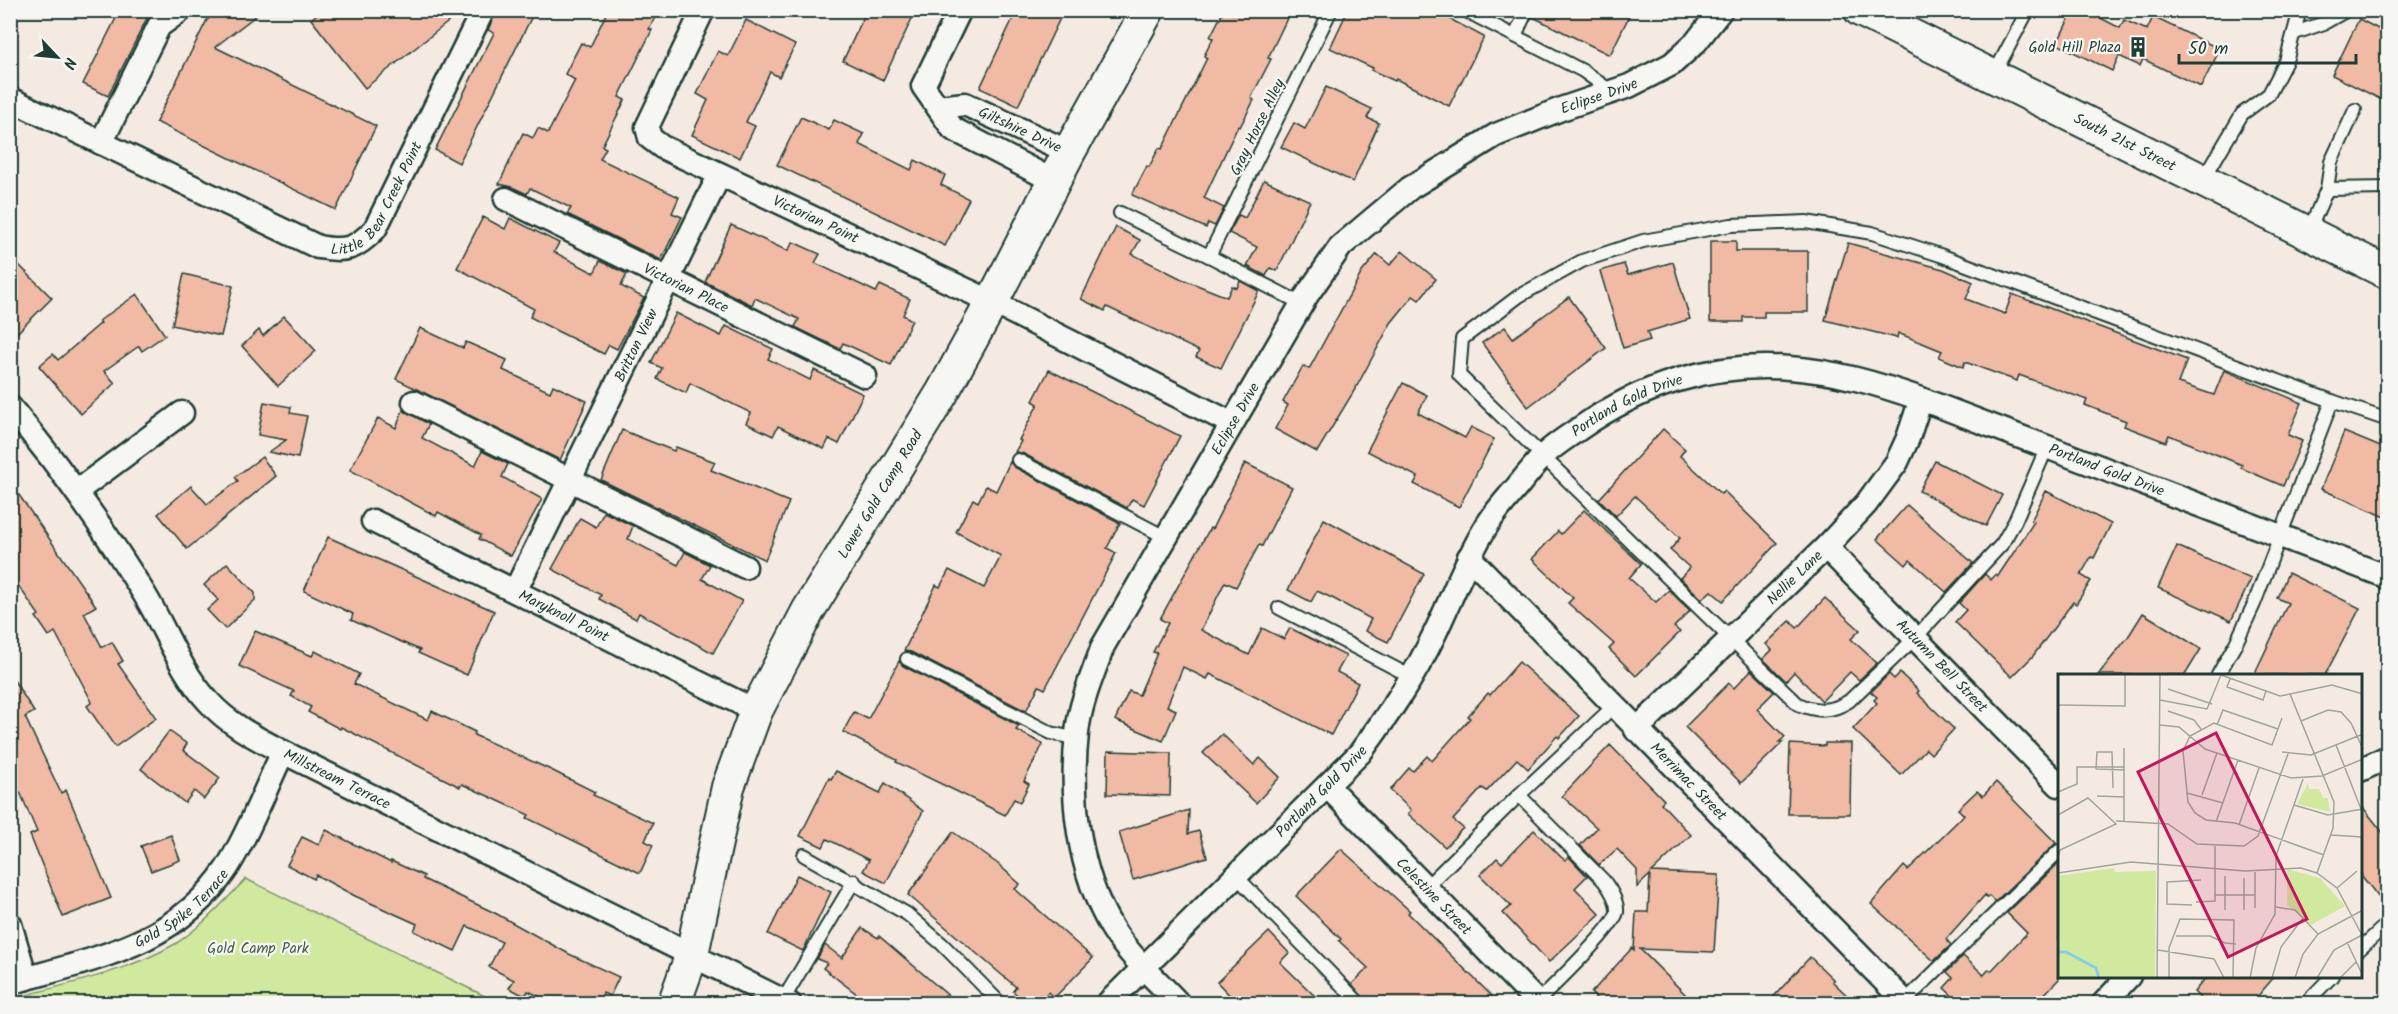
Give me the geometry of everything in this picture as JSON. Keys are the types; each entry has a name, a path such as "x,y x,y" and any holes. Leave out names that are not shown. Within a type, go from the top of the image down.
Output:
{"street":[{"path":"100,143 159,26 181,10"},
{"name":"Little Bear Creek Point","path":"10,99 318,247 337,251 360,245 375,229 483,10"},
{"name":"Victorian Point","path":"703,10 647,127 650,138 662,147 719,176 992,302 1231,423"},
{"name":"Giltshire Drive","path":"960,10 923,86 954,129 1054,181"},
{"name":"Lower Gold Camp Road","path":"674,1004 692,954 728,787 756,711 808,610 942,393 992,302 1069,152 1148,10"},
{"name":"Eclipse Drive","path":"1179,1004 1144,967 1113,929 1097,896 1083,856 1076,805 1077,739 1087,692 1103,646 1231,423 1302,304 1341,246 1410,188 1496,135 1561,109 1629,86 1672,64 1696,42 1721,10"},
{"name":"South 21st Street","path":"1860,10 2388,273"},
{"name":"Giltshire Drive","path":"938,108 965,104 1069,152"},
{"name":"Britton View","path":"515,591 719,176"},
{"name":"Victorian Place","path":"506,199 865,376"},
{"name":"Portland Gold Drive","path":"1107,1004 1360,753 1391,711 1412,677 1434,635 1468,558 1487,525 1544,455 1600,414 1672,380 1712,372 1787,368 1827,372 1865,381 1921,399 2388,577"},
{"name":"Nellie Lane","path":"1636,730 1826,546 1866,504 1897,462 1921,399"},
{"path":"414,402 745,567"},
{"name":"Millstream Terrace","path":"10,407 78,491 144,594 182,664 207,701 239,729 787,1001"},
{"path":"78,491 182,413"},
{"name":"Maryknoll Point","path":"373,521 756,711"},
{"name":"Autumn Bell Street","path":"1826,546 2058,784"},
{"name":"Merrimac Street","path":"1468,558 1905,1003"},
{"name":"Gold Spike Terrace","path":"18,980 117,952 152,937 184,917 227,868 283,752"},
{"path":"2362,770 2388,757"},
{"name":"Celestine Street","path":"1328,787 1537,1003"},
{"path":"10,924 18,980"},
{"path":"2103,1004 2127,978"}],"lane":[{"name":"Gray Horse Alley","path":"1209,256 1331,10"},
{"path":"1464,10 1583,71 1612,92"},
{"path":"1515,36 1527,10"},
{"path":"1993,77 2028,10"},
{"path":"2203,182 2242,114 2269,94 2286,61 2300,10"},
{"path":"2295,33 2324,23 2347,10"},
{"path":"2308,234 2327,189 2331,162 2355,110"},
{"path":"2327,189 2388,188"},
{"path":"1120,213 1302,304"},
{"path":"2047,447 2015,521 2002,544 1915,638 1849,701 1838,708 1824,711 1798,704 1459,375 1462,339 1520,296 1582,261 1643,241 1731,225 1806,222 1872,233 1940,255 2331,401 2388,420"},
{"path":"2219,674 2254,604 2331,401"},
{"path":"1018,460 1164,537"},
{"path":"1279,608 1412,677"},
{"path":"907,659 1051,732 1077,739"},
{"path":"1425,888 1614,706"},
{"path":"1519,795 1604,881 1614,896 1617,911 1609,927 1537,1003"},
{"path":"1905,1003 2058,852"},
{"path":"804,855 854,881 907,914 942,944 1001,1004"},
{"path":"1236,876 1360,1004"},
{"path":"787,1001 854,881"},
{"path":"2362,948 2388,923"},
{"path":"2305,1004 2330,978"}],"green space":[{"name":"Gold Camp Park","path":"246,879 499,1003 11,1003 11,999 74,983 136,963 175,944 204,922"}],"building":[{"path":"120,10 151,10 108,96 83,84"},
{"path":"220,10 263,10 215,47 376,126 336,210 156,122 207,20"},
{"path":"322,10 468,10 464,18 457,15 365,88 311,19"},
{"path":"496,10 535,10 459,163 435,150 494,33 488,30"},
{"path":"608,10 659,10 649,29 652,30 619,97 625,100 602,146 606,148 600,159 679,197 672,213 682,217 661,260 567,214 571,208 530,188 527,194 499,184 523,133 533,138 538,128 548,133 575,80 565,74 581,43 590,47"},
{"path":"867,10 916,10 883,80 843,61"},
{"path":"1017,10 1064,10 1018,106 980,88"},
{"path":"1224,10 1291,10 1268,58 1271,59 1251,98 1254,100 1240,127 1238,126 1204,198 1224,208 1215,226 1208,223 1206,228 1132,195 1147,166 1149,167 1159,148 1162,149 1207,58 1204,56 1213,38 1210,37"},
{"path":"1348,10 1433,10 1484,37 1449,106 1396,79 1395,81 1371,70 1373,68 1330,48"},
{"path":"1535,10 1632,10 1610,55 1533,17"},
{"name":"Gold Hill Plaza","path":"2073,10 2085,10 2120,28 2124,20 2147,30 2153,17 2220,49 2201,87 2143,59 2140,66 2119,56 2112,71 2057,44"},
{"path":"2359,19 2388,34 2388,103 2332,75"},
{"path":"746,20 795,45 779,77 770,72 746,122 755,126 740,158 692,135 708,100 697,94 718,51 728,56"},
{"path":"1326,87 1372,109 1367,118 1379,123 1353,182 1281,147 1294,123 1305,129"},
{"path":"801,117 829,130 834,120 864,134 859,144 911,170 915,160 945,175 941,185 969,199 945,246 777,165"},
{"path":"1264,180 1310,201 1277,271 1270,268 1266,276 1247,266 1257,247 1229,233 1239,215 1245,218"},
{"path":"483,217 505,229 510,218 559,243 554,252 594,273 600,261 627,274 621,286 644,298 617,349 609,345 604,354 557,331 530,317 534,309 457,268"},
{"path":"731,225 788,251 793,242 820,254 815,263 876,292 880,285 910,299 903,315 912,320 891,365 843,343 840,349 795,327 799,319 755,298 752,305 705,282"},
{"path":"1116,227 1140,240 1132,254 1182,279 1227,297 1232,286 1237,288 1240,281 1259,291 1221,368 1196,357 1199,351 1107,307 1105,311 1081,299"},
{"path":"1710,241 1736,241 1736,251 1808,251 1808,312 1764,312 1764,317 1743,317 1743,322 1710,322"},
{"path":"1848,243 1943,269 1973,282 1966,299 2005,314 2012,294 2187,360 2178,383 2214,395 2224,370 2302,403 2288,435 2302,441 2283,486 2241,468 2242,465 2169,435 2166,442 2124,426 2126,421 2085,405 2087,400 2019,375 2017,381 1965,362 1963,367 1939,357 1942,351 1898,333 1897,338 1825,320"},
{"path":"1402,251 1436,279 1419,300 1413,296 1391,323 1357,386 1317,452 1275,429 1288,405 1283,402 1303,366 1309,369 1362,272 1377,254 1390,265"},
{"path":"10,256 52,298 10,340"},
{"path":"1673,262 1690,319 1647,332 1650,340 1623,348 1600,271 1624,264 1628,275"},
{"path":"184,274 233,286 221,336 172,325"},
{"path":"137,294 165,335 142,351 139,346 104,371 115,383 81,414 39,366 53,354 58,360 101,323 99,321"},
{"path":"1569,297 1606,348 1528,407 1482,343 1505,327 1513,338"},
{"path":"676,313 721,336 726,326 773,349 768,359 810,380 814,370 863,394 839,444 829,439 824,449 778,426 773,436 746,423 751,413 690,383 686,393 657,379 662,368 651,363"},
{"path":"284,316 316,351 278,386 242,346 259,330 263,336"},
{"path":"420,328 463,348 466,342 507,360 503,370 550,392 553,385 587,401 560,460 396,379"},
{"path":"1049,370 1180,436 1144,505 1132,499 1127,508 1022,453 1015,452 1038,404 1033,401"},
{"path":"1403,383 1427,395 1418,413 1465,438 1471,427 1494,439 1459,507 1414,484 1418,477 1367,451"},
{"path":"264,402 291,407 290,413 307,416 298,458 269,452 286,440 258,435"},
{"path":"403,410 429,424 422,438 475,466 482,451 508,464 502,477 542,499 511,556 479,539 481,535 438,512 436,516 350,470 378,418 396,428"},
{"path":"1663,429 1685,449 1680,456 1721,494 1724,491 1777,543 1723,601 1711,591 1702,599 1680,578 1690,568 1670,550 1680,538 1635,496 1616,516 1599,499"},
{"path":"622,430 674,451 676,447 715,462 711,470 789,502 765,560 601,480"},
{"path":"2344,432 2388,450 2388,518 2321,489"},
{"path":"262,457 276,476 187,549 158,514 191,486 207,504 238,481 235,477"},
{"path":"1935,461 2002,495 1986,526 1919,491"},
{"path":"1010,462 1014,467 1120,523 1107,548 1116,553 1045,689 1039,686 1026,711 911,652 904,651 936,585 940,587 949,570 984,588 1001,556 956,532 973,499 978,502 986,486 996,491"},
{"path":"1245,463 1292,487 1262,546 1259,545 1236,587 1225,582 1201,630 1249,655 1262,628 1284,639 1290,628 1346,656 1337,672 1358,683 1331,735 1210,674 1207,679 1183,667 1167,706 1176,710 1163,741 1115,720 1129,691 1139,695 1157,653 1153,652 1168,623 1160,619 1210,528 1212,529"},
{"path":"10,482 96,606 84,613 102,647 112,642 123,661 118,664 156,718 115,747 87,706 92,702 55,632 49,636 36,617 39,615 10,574"},
{"path":"2046,491 2111,524 2094,558 2091,557 2081,575 2091,581 2076,604 2073,602 2033,656 2012,677 1955,622 1966,610 1959,603 1985,574 1991,580 1996,574 1998,576 2034,522 2031,521"},
{"path":"1907,505 1973,563 1946,592 1910,560 1906,565 1877,539"},
{"path":"1584,510 1641,564 1629,578 1656,602 1669,590 1690,611 1674,627 1680,632 1636,676 1609,649 1614,644 1568,603 1573,598 1532,559 1558,531 1561,534"},
{"path":"604,512 633,526 628,539 678,565 685,552 710,565 702,579 742,601 713,653 639,613 636,619 599,599 601,595 552,569 580,518 596,527"},
{"path":"1324,519 1424,574 1388,642 1365,631 1371,619 1334,599 1317,591 1311,602 1288,590"},
{"path":"328,537 494,611 467,675 418,653 420,650 351,620 353,614 304,591"},
{"path":"2177,546 2251,579 2231,621 2158,588"},
{"path":"227,563 255,593 255,600 225,629 207,610 218,600 204,585"},
{"path":"2288,573 2360,608 2326,674 2254,674 2288,603 2277,598"},
{"path":"1825,598 1860,630 1851,639 1877,663 1859,680 1850,672 1822,701 1794,672 1786,681 1763,659 1772,650 1766,644 1790,621 1797,628"},
{"path":"2143,613 2201,649 2186,674 2099,674 2128,637"},
{"path":"255,631 312,656 315,651 359,674 354,684 428,720 432,711 475,732 474,735 551,770 595,792 593,795 653,823 645,841 653,845 640,873 527,818 529,815 462,784 460,787 308,712 311,707 291,696 294,691 239,666"},
{"path":"899,661 903,666 1019,726 1016,730 1043,744 1024,781 1029,784 1020,802 1014,799 1005,815 896,762 897,760 843,732 854,712 868,719"},
{"path":"1519,662 1579,716 1559,738 1557,736 1528,769 1517,759 1487,791 1482,788 1453,820 1463,828 1445,847 1408,814 1411,810 1390,790 1409,768 1413,771 1427,756 1432,761 1470,718 1468,716 1488,693 1490,695"},
{"path":"1751,670 1774,692 1757,709 1785,737 1779,742 1783,742 1741,783 1685,727 1729,683 1734,688"},
{"path":"1900,673 1954,729 1931,754 1926,749 1901,775 1853,729 1877,703 1874,700 1877,697 1871,692 1889,674 1894,679"},
{"path":"10,674 34,712 25,717 61,793 66,790 111,898 63,917 30,835 37,832 20,792 10,797"},
{"path":"169,731 187,744 183,750 220,778 204,799 194,791 185,803 141,769"},
{"path":"1222,734 1254,765 1260,758 1280,777 1256,803 1203,753"},
{"path":"1825,743 1851,743 1850,814 1788,814 1790,744 1825,746"},
{"path":"1610,745 1664,800 1661,803 1691,835 1652,872 1719,875 1714,952 1640,949 1695,1004 1602,1004 1591,993 1632,948 1634,950 1636,912 1648,912 1650,875 1637,887 1637,870 1617,849 1599,865 1580,845 1597,828 1562,796"},
{"path":"1108,751 1171,753 1170,796 1107,794"},
{"path":"836,771 880,793 885,783 923,811 886,883 863,871 869,860 827,839 823,847 800,836 829,778 831,779"},
{"path":"1996,782 2056,843 1995,902 1985,895 1946,939 1951,945 1934,961 1871,904 1904,866 1908,870 1964,815 1958,809 1977,791 1983,796"},
{"path":"2362,806 2388,839 2388,909 2362,876"},
{"path":"1189,810 1188,834 1199,831 1207,857 1133,880 1119,832"},
{"path":"326,830 391,863 391,861 424,876 423,879 619,977 610,996 603,993 598,1004 556,1004 528,991 525,996 509,988 514,980 489,967 502,942 467,926 455,951 414,931 417,924 355,896 316,875 314,879 287,865 302,837 319,845"},
{"path":"1534,830 1561,857 1565,860 1569,857 1587,876 1575,888 1600,914 1549,962 1503,913 1511,906 1480,875 1497,858 1502,863"},
{"path":"953,832 998,864 1020,884 1015,889 1093,958 1054,998 1048,992 1037,1004 1026,1004 1013,991 1016,987 908,895"},
{"path":"171,835 180,860 151,871 141,846"},
{"path":"1341,849 1410,911 1408,913 1500,1004 1368,1004 1352,984 1368,968 1296,896"},
{"path":"2058,864 2059,979 2035,1004 1961,1004 1944,988 1953,978 1947,972 1963,956 1984,975 1989,969 1991,971 2027,933 2007,913"},
{"path":"797,875 831,892 803,951 768,934"},
{"path":"862,928 878,938 879,936 958,1004 870,1004 823,968 827,963 817,959 825,945 842,958"},
{"path":"1269,932 1289,953 1280,962 1323,1004 1238,1004 1217,982"},
{"path":"1810,957 1834,980 1832,981 1856,1004 1767,1004"},
{"path":"2205,978 2273,978 2251,1004 2206,1004 2194,992"}],"place":[{"name":"Gold Hill Plaza","path":"2138,47"}]}
